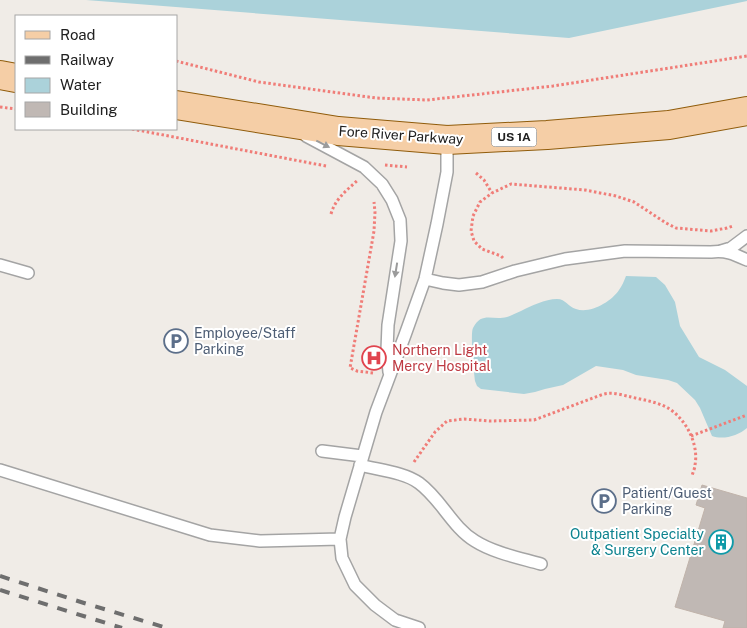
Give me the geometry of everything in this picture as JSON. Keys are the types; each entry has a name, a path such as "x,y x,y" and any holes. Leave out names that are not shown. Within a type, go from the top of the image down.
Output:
{"main road":[{"path":"0,75 15,78"},
{"name":"Fore River Parkway","path":"178,105 338,132 447,140 547,135 669,125 747,111"}],"lane":[{"path":"280,122 364,166 382,184 392,200 400,220 401,241 388,325 389,376"},
{"path":"419,628 396,620 375,605 355,584 342,558 340,539 376,412 425,279 446,172 447,140"},
{"path":"425,279 459,285 482,282 515,271 591,255 625,251 721,251 731,248 747,236"},
{"path":"721,251 747,260"},
{"path":"0,265 28,273"},
{"path":"322,451 361,461 418,482 464,534 489,548 541,564"},
{"path":"0,470 210,535 260,541 340,539"}],"path":[{"path":"178,62 259,82 376,98 427,100 554,86 747,56"},
{"path":"0,108 15,110"},
{"path":"137,130 331,167"},
{"path":"377,164 407,167"},
{"path":"476,173 484,180 492,193"},
{"path":"352,176 365,186"},
{"path":"331,214 337,199 359,180"},
{"path":"506,260 501,256 482,249 474,241 471,231 473,216 480,202 492,193 511,184 584,190 616,196 634,202 676,228 711,231 734,225"},
{"path":"373,196 375,212 374,231 350,368 373,373"},
{"path":"407,461 415,462 435,432 447,421 464,419 534,420 609,393 652,402 670,409 679,417 691,436 695,448 696,464 692,476"},
{"path":"691,436 747,415"}],"water":[{"path":"86,0 747,0 747,1 569,38"},
{"path":"626,276 656,277 665,285 675,302 680,326 699,357 725,370 747,386 747,428 730,437 712,436 695,400 677,383 636,375 623,370 596,366 563,385 524,394 481,389 477,386 472,353 472,332 476,323 480,320 484,318 507,317 552,299 563,300 576,309 588,310 600,306 611,299 621,287"}],"building":[{"name":"Outpatient Specialty & Surgery Center","path":"702,485 747,498 747,628 723,628 725,621 675,607 705,508 696,505"}],"railway":[{"path":"0,576 167,628"},
{"path":"0,590 122,628"}],"place":[{"name":"Employee/Staff Parking","path":"176,341"},
{"name":"Northern Light Mercy Hospital","path":"374,358"},
{"name":"Patient/Guest Parking","path":"604,501"},
{"name":"Outpatient Specialty & Surgery Center","path":"721,542"}]}
